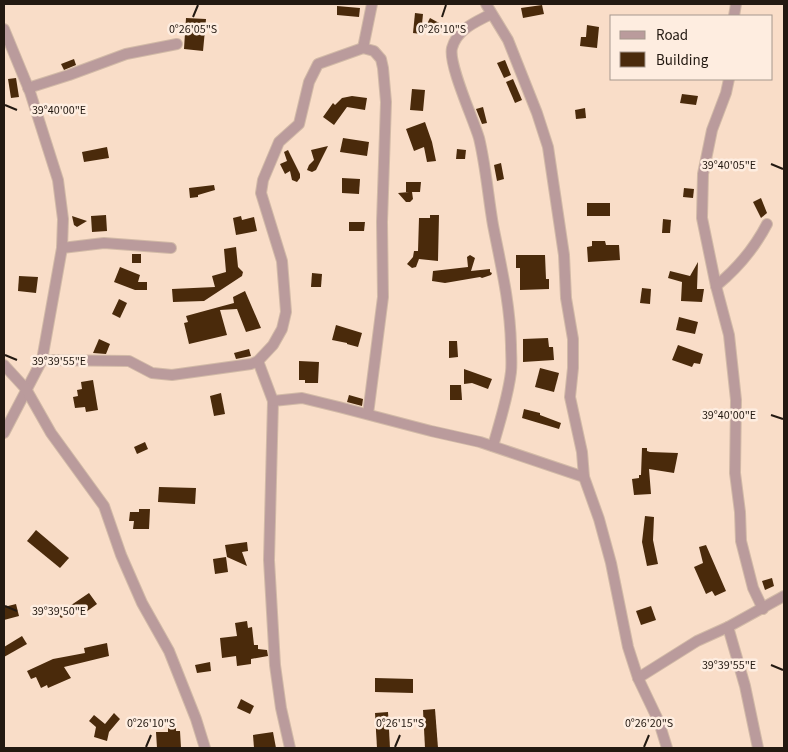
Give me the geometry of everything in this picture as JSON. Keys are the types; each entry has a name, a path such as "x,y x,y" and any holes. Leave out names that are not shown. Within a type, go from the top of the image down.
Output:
{"street":[{"path":"362,48 372,4"},
{"path":"486,4 508,40 537,113 548,147 564,254 566,298 573,339 574,353 570,397 582,452 584,477 599,519 611,563 628,647 638,678 659,722 667,748"},
{"path":"491,14 461,32 452,48 452,56 483,155 493,224 505,280 512,369 506,404 493,446"},
{"path":"4,29 28,88 58,180 63,219 62,248 42,360 4,433"},
{"path":"28,88 126,54 177,44"},
{"path":"42,360 130,361 152,373 172,375 251,364 258,361 273,345 282,329 286,312 282,261 261,193 263,180 279,142 299,124 309,82 316,66 362,48 374,52 381,59 386,102 382,222 383,297 368,414"},
{"path":"729,80 712,130 703,174 702,218 716,286 729,335 735,391 735,473 740,512 741,542 753,588 763,609"},
{"path":"716,286 732,273 749,254 767,224"},
{"path":"62,248 104,243 171,248"},
{"path":"258,361 273,401 269,560 276,665 281,708 290,748"},
{"path":"4,365 26,389 51,433 104,506 121,555 142,603 169,651 196,719 205,748"},
{"path":"273,401 302,398 368,414 493,446 584,477"},
{"path":"638,678 697,642 763,609 784,596"},
{"path":"728,627 745,686 758,748"}],"building":[{"path":"542,5 544,14 523,18 521,8"},
{"path":"337,6 360,8 359,17 337,15"},
{"path":"415,13 423,14 421,34 413,33"},
{"path":"186,18 206,19 203,51 184,49"},
{"path":"430,18 450,29 447,35 427,24"},
{"path":"587,25 599,27 597,48 580,46 581,37 586,37"},
{"path":"74,59 76,65 64,70 61,64"},
{"path":"505,60 511,75 504,78 497,63"},
{"path":"16,78 19,97 11,98 8,79"},
{"path":"513,79 522,100 515,103 506,82"},
{"path":"412,89 425,90 423,111 410,110"},
{"path":"682,94 698,96 696,105 680,103"},
{"path":"352,96 367,98 365,110 347,107 334,125 323,117 333,103 335,105 342,98"},
{"path":"483,107 487,123 482,124 476,109"},
{"path":"585,108 586,118 576,119 575,110"},
{"path":"425,122 436,161 427,162 424,147 414,151 406,129"},
{"path":"343,138 369,142 367,156 340,152"},
{"path":"328,146 316,170 312,172 307,170 314,160 311,150"},
{"path":"107,147 109,158 84,162 82,152"},
{"path":"457,149 466,150 465,159 456,159"},
{"path":"288,150 300,174 297,182 292,180 290,171 285,174 280,164 287,161 284,152"},
{"path":"501,163 504,179 497,181 494,165"},
{"path":"342,178 360,179 359,194 342,193"},
{"path":"406,182 421,182 420,192 412,192 413,199 410,202 406,202 398,193 409,192 406,192"},
{"path":"214,185 215,190 190,198 189,188"},
{"path":"684,188 694,189 693,198 683,197"},
{"path":"761,198 767,213 761,218 753,202"},
{"path":"587,203 610,203 610,216 587,216"},
{"path":"106,215 107,231 92,232 91,216"},
{"path":"430,215 439,215 438,261 419,259 416,267 412,268 407,264 413,257 414,251 418,251 419,218 430,218"},
{"path":"72,216 87,221 77,227 74,225"},
{"path":"241,216 242,220 254,217 257,231 236,235 233,218"},
{"path":"663,219 671,220 670,233 662,233"},
{"path":"349,222 365,222 364,231 349,231"},
{"path":"592,241 605,241 606,245 619,245 620,260 588,262 587,247 592,246"},
{"path":"236,247 238,267 243,272 242,276 204,301 173,302 172,289 215,287 212,276 226,272 224,249"},
{"path":"132,254 141,254 141,263 132,263"},
{"path":"470,255 475,258 471,271 490,269 491,275 445,283 432,281 433,271 468,267 467,257"},
{"path":"516,255 545,255 546,279 549,279 549,289 520,290 520,268 516,268"},
{"path":"698,262 697,289 704,289 702,302 681,301 682,282 668,278 670,271 690,276"},
{"path":"120,267 140,275 138,282 147,282 147,290 135,290 114,282"},
{"path":"312,273 322,274 321,287 311,287"},
{"path":"19,276 38,277 36,293 18,291"},
{"path":"642,288 651,289 650,304 640,303"},
{"path":"245,291 261,328 246,332 237,309 220,310 227,335 189,344 184,323 188,322 186,316 234,303 233,297"},
{"path":"119,299 127,303 120,318 112,314"},
{"path":"679,317 698,322 695,334 676,330"},
{"path":"336,325 362,333 358,347 332,340"},
{"path":"548,338 549,347 553,347 554,360 523,362 523,339"},
{"path":"99,339 110,344 106,354 93,353"},
{"path":"449,341 457,341 458,357 449,358"},
{"path":"678,345 703,354 700,364 694,363 692,367 672,360"},
{"path":"249,349 251,356 236,359 234,353"},
{"path":"299,361 319,362 318,383 305,383 305,380 299,380"},
{"path":"540,368 559,373 554,392 535,387"},
{"path":"464,369 492,379 488,389 472,383 464,384"},
{"path":"93,380 98,410 86,412 85,407 75,408 73,397 78,396 77,390 82,389 81,382"},
{"path":"450,385 461,385 462,400 450,400"},
{"path":"221,393 225,414 214,416 210,396"},
{"path":"349,395 363,399 362,406 347,402"},
{"path":"524,409 540,413 540,415 561,423 559,429 522,418"},
{"path":"145,442 148,449 137,454 134,447"},
{"path":"642,448 647,448 647,451 650,452 678,453 674,473 649,469 651,494 634,495 632,479 639,478 639,475 641,475"},
{"path":"159,487 196,488 195,504 158,502"},
{"path":"139,509 150,509 149,529 133,529 134,521 129,521 130,512 139,512"},
{"path":"645,516 654,517 653,540 658,564 647,566 642,542"},
{"path":"36,530 69,558 60,568 27,541"},
{"path":"247,542 248,551 242,552 247,566 227,557 225,545"},
{"path":"706,545 726,591 715,596 712,591 706,594 694,567 703,563 699,547"},
{"path":"226,557 228,572 215,574 213,559"},
{"path":"772,578 774,586 765,590 762,581"},
{"path":"89,593 97,604 86,612 83,607 61,618 58,614"},
{"path":"16,604 19,616 4,620 4,607"},
{"path":"651,606 656,620 641,625 636,611"},
{"path":"247,621 248,628 252,627 254,645 258,645 258,649 267,650 268,656 251,659 251,664 237,666 236,656 222,658 220,638 237,636 235,623"},
{"path":"22,636 27,644 4,657 4,647"},
{"path":"107,643 109,656 64,667 71,678 48,688 47,685 41,688 36,677 31,679 27,671 53,659 85,653 84,648"},
{"path":"210,662 211,671 197,673 195,665"},
{"path":"375,678 413,679 413,693 375,692"},
{"path":"241,699 254,706 250,714 237,708"},
{"path":"435,709 438,748 425,748 423,710"},
{"path":"388,712 390,748 377,748 375,713"},
{"path":"114,713 120,719 109,732 107,741 94,737 96,727 89,721 94,715 105,724"},
{"path":"168,721 176,721 176,731 180,731 181,748 157,748 156,732 168,732"},
{"path":"273,732 276,748 254,748 253,735"}]}
